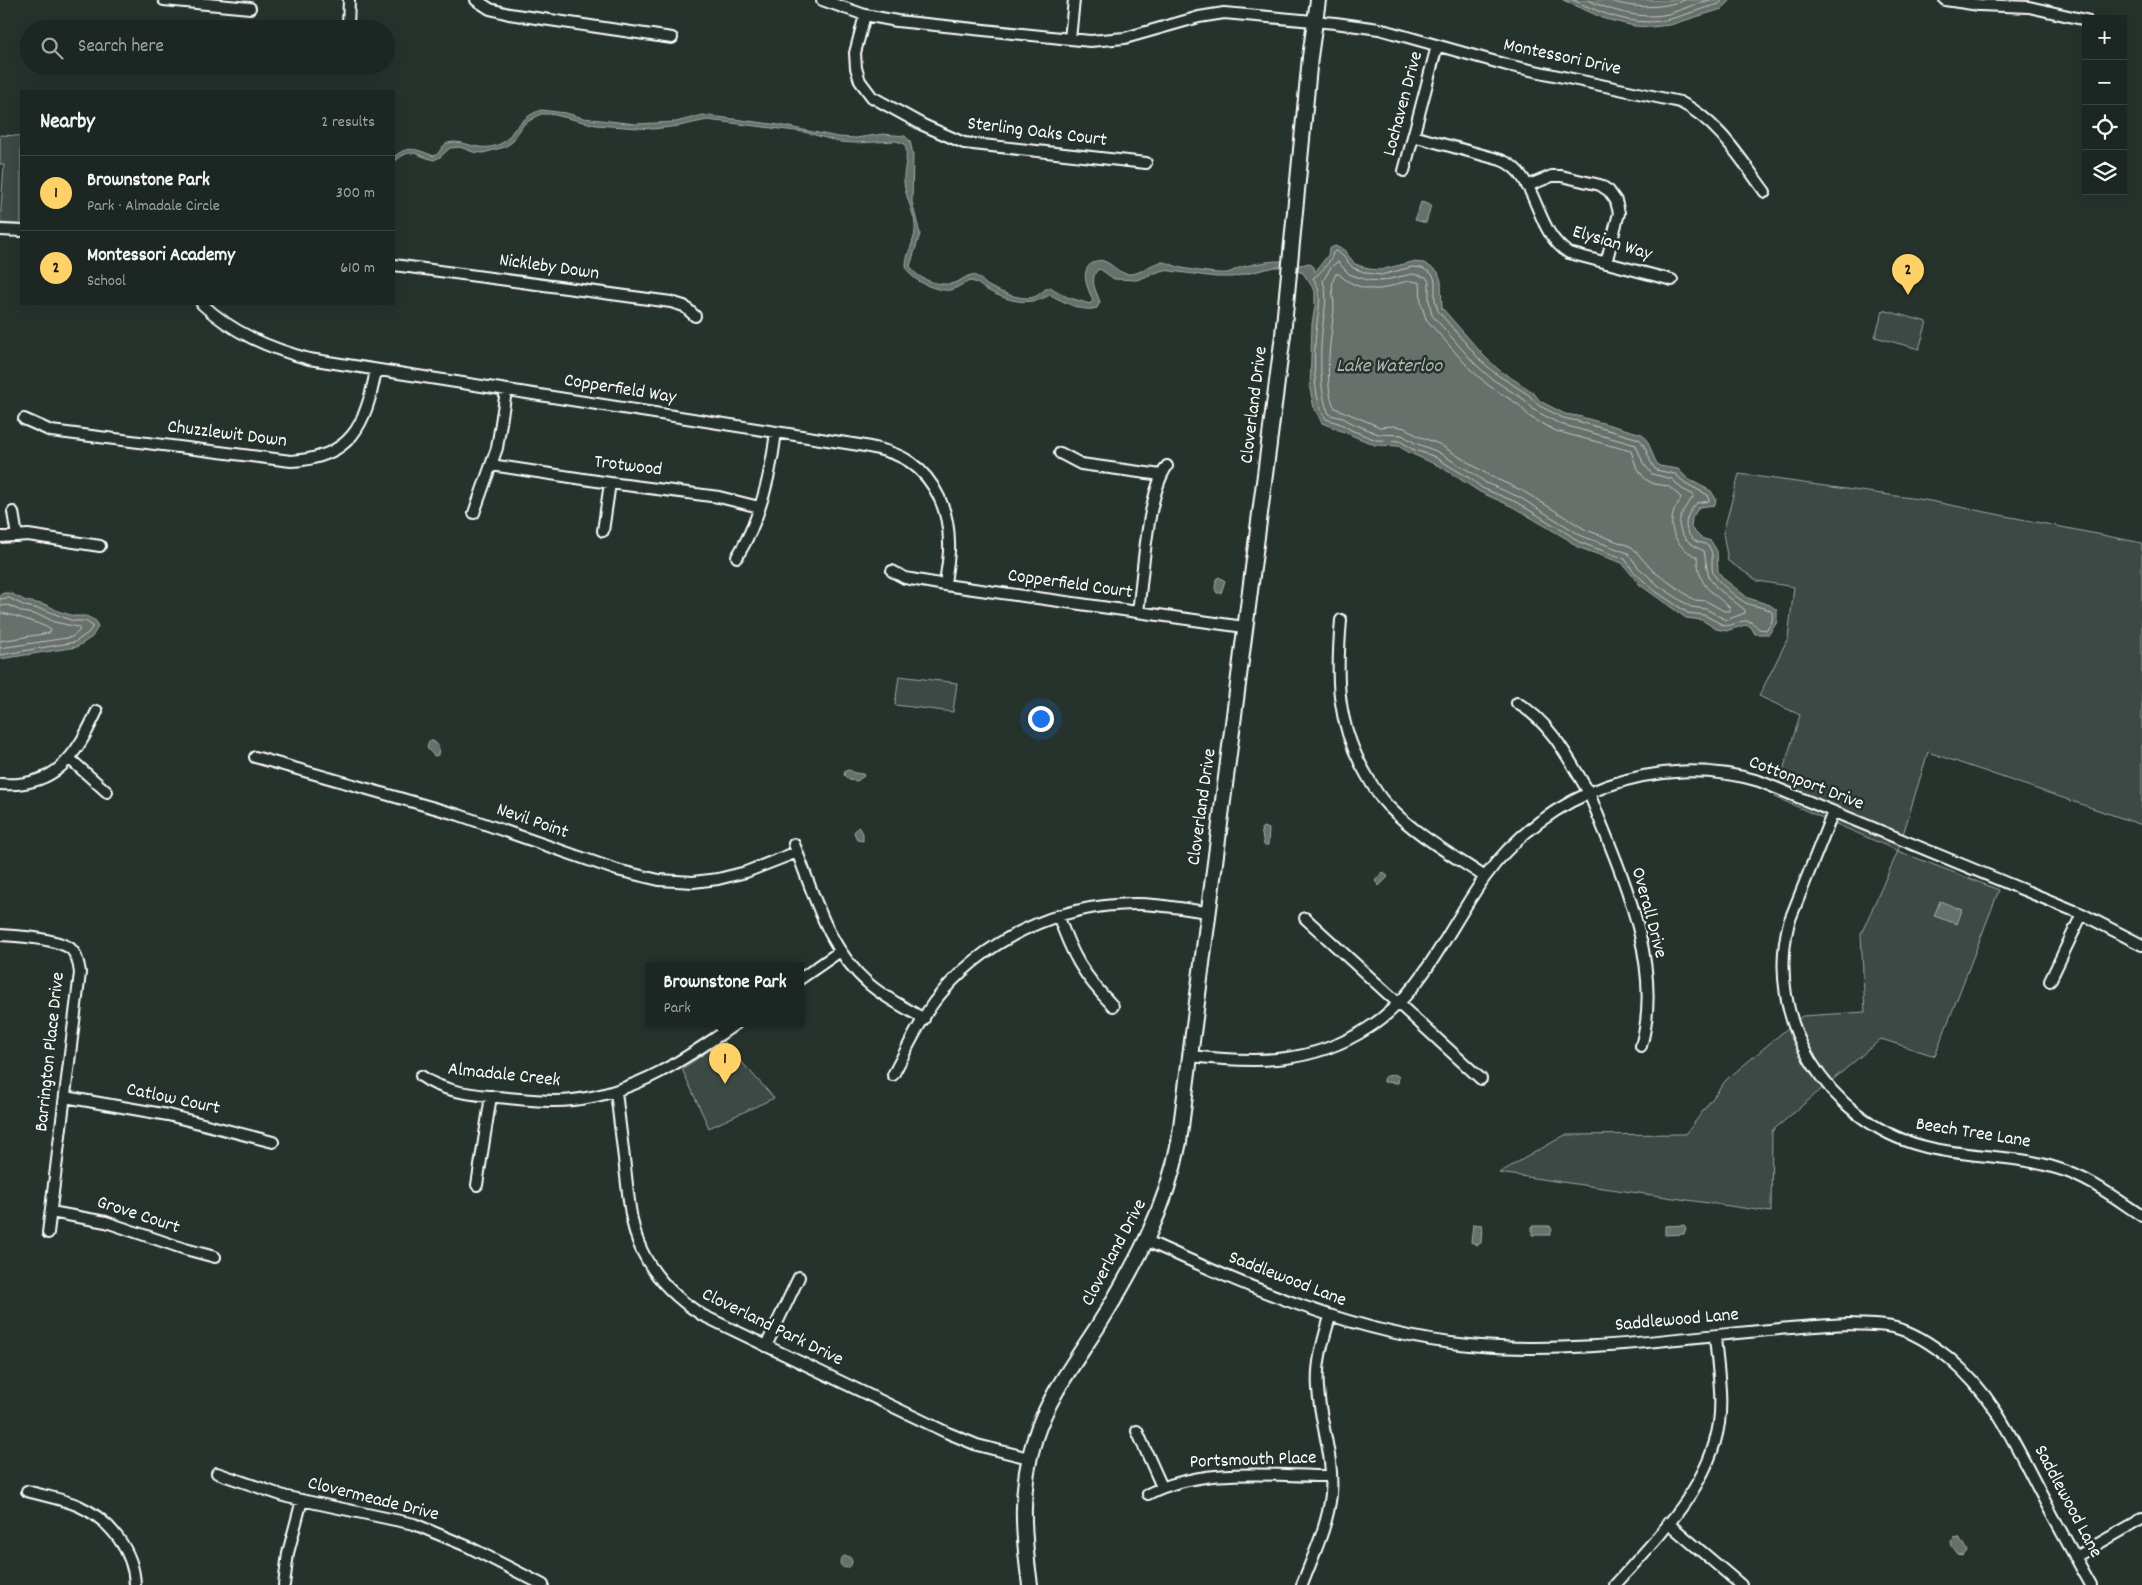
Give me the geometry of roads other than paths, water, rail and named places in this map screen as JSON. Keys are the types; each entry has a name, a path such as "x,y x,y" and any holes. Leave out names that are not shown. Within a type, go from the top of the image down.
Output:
{"main road":[{"name":"Cloverland Drive","path":"1030,1585 1022,1518 1026,1474 1041,1420 1118,1293 1146,1241 1162,1206 1176,1156 1279,363 1318,0"}],"street":[{"path":"164,0 250,8"},
{"path":"348,20 349,0"},
{"path":"476,0 490,9 509,14 672,38"},
{"name":"Montessori Drive","path":"822,0 865,15 897,21 1096,41 1118,39 1198,17 1224,13 1379,29 1507,65 1680,102 1696,110 1711,123 1765,192"},
{"path":"1070,39 1074,0"},
{"path":"1945,0 1973,4 2028,7 2082,19"},
{"name":"Sterling Oaks Court","path":"865,15 855,53 856,68 860,80 872,97 923,125 964,143 1146,163"},
{"name":"Lochaven Drive","path":"1404,171 1437,46"},
{"name":"Elysian Way","path":"1413,136 1505,161 1516,169 1527,186 1546,229 1557,244 1569,253 1672,280"},
{"path":"1527,186 1550,177 1561,176 1600,185 1610,192 1616,201 1619,213 1606,263"},
{"path":"0,230 20,231"},
{"name":"Nickleby Down","path":"395,265 672,302 684,306 696,316"},
{"name":"Copperfield Way","path":"203,305 234,329 256,341 283,352 309,359 882,450 910,461 923,473 943,505 948,525 949,545 945,585"},
{"name":"Chuzzlewit Down","path":"24,419 51,431 290,461 306,460 324,456 335,451 346,444 354,434 372,391 376,370"},
{"path":"474,513 500,438 506,391"},
{"path":"737,557 751,531 759,508 773,456 776,432"},
{"path":"1060,453 1081,464 1164,471 1153,503 1138,612"},
{"name":"Trotwood","path":"491,465 610,484 719,497 759,508"},
{"path":"603,531 610,484"},
{"path":"13,512 17,536"},
{"path":"0,537 35,536 100,546"},
{"name":"Copperfield Court","path":"892,571 905,578 945,585 1244,627"},
{"path":"1341,620 1338,666 1339,697 1346,730 1359,762 1380,796 1396,814 1485,877"},
{"name":"Overall Drive","path":"1517,703 1539,719 1566,756 1589,793 1627,890 1641,944 1648,1003 1648,1021 1642,1046"},
{"path":"0,784 15,784 39,779 55,771 70,759 82,744 97,711"},
{"name":"Nevil Point","path":"255,757 459,815 617,870 658,880 693,882 718,879 746,872 795,848 824,924 839,952"},
{"path":"70,759 106,792"},
{"name":"Cottonport Drive","path":"1190,1056 1252,1061 1286,1060 1306,1056 1340,1043 1367,1029 1399,1002 1416,983 1485,877 1527,830 1549,814 1589,793 1611,784 1654,774 1684,771 1715,772 1759,781 2082,914 2142,945"},
{"name":"Beech Tree Lane","path":"1833,812 1789,922 1785,939 1783,964 1784,989 1791,1023 1805,1053 1829,1087 1860,1118 1890,1135 1933,1148 2030,1161 2058,1168 2091,1183 2142,1216"},
{"path":"893,1075 924,1019 944,990 982,956 1013,934 1058,915 1085,908 1134,904 1208,912"},
{"path":"2050,981 2082,914"},
{"path":"1058,915 1076,961 1094,986 1113,1006"},
{"path":"1305,918 1481,1079"},
{"name":"Barrington Place Drive","path":"0,935 46,941 71,949 77,959 80,973 48,1233"},
{"path":"804,976 839,952 870,986 924,1019"},
{"name":"Almadale Creek","path":"421,1076 440,1087 490,1096 563,1101 584,1098 616,1091 642,1081 672,1066 731,1027"},
{"name":"Cloverland Park Drive","path":"616,1091 629,1202 635,1231 642,1251 662,1280 681,1300 702,1314 766,1346 948,1433 977,1445 1030,1458"},
{"path":"478,1185 490,1096"},
{"name":"Catlow Court","path":"65,1097 168,1115 273,1142"},
{"name":"Grove Court","path":"51,1212 106,1222 185,1249 215,1257"},
{"name":"Saddlewood Lane","path":"1146,1241 1265,1294 1330,1317 1403,1335 1487,1346 1561,1347 1838,1325 1879,1325 1900,1329 1932,1344 1962,1369 1996,1409 2012,1435 2091,1585"},
{"path":"766,1346 799,1277"},
{"path":"1302,1585 1327,1514 1331,1476 1329,1450 1318,1387 1320,1355 1330,1317"},
{"path":"1616,1585 1668,1524 1701,1475 1719,1426 1720,1394 1715,1336"},
{"path":"1137,1431 1162,1487"},
{"name":"Clovermeade Drive","path":"217,1474 302,1500 414,1524 469,1546 543,1585"},
{"name":"Portsmouth Place","path":"1148,1494 1162,1487 1211,1476 1331,1476"},
{"path":"27,1491 78,1506 104,1522 120,1540 128,1555 135,1585"},
{"path":"284,1585 288,1553 302,1500"},
{"path":"2075,1557 2142,1519"},
{"path":"1668,1524 1741,1585"}],"water":[{"path":"1563,0 1731,0 1722,9 1670,25 1651,27 1634,26 1605,19"},
{"name":"Lake Waterloo","path":"541,110 566,113 583,118 636,124 676,122 703,115 779,125 838,137 856,138 883,134 905,136 910,141 913,154 912,202 920,234 910,266 913,271 929,281 942,284 954,283 973,275 991,287 1017,297 1035,297 1050,287 1067,297 1090,304 1093,300 1087,285 1086,270 1089,265 1099,260 1107,262 1119,271 1128,274 1137,273 1154,264 1163,262 1182,268 1223,273 1251,265 1280,261 1296,265 1309,263 1314,267 1315,272 1328,255 1329,249 1335,246 1344,250 1355,264 1369,269 1380,270 1412,262 1424,263 1438,272 1441,281 1442,308 1484,356 1499,370 1533,392 1540,401 1565,414 1642,434 1659,466 1678,469 1688,479 1711,491 1716,499 1715,505 1699,507 1692,518 1691,528 1701,538 1711,541 1717,551 1718,571 1724,579 1748,598 1770,605 1777,610 1777,622 1769,634 1755,634 1751,627 1745,625 1726,631 1716,629 1702,620 1686,618 1640,585 1622,563 1577,547 1513,507 1480,492 1441,467 1398,446 1375,445 1322,423 1314,408 1310,389 1315,291 1303,273 1286,267 1275,267 1233,277 1216,277 1163,270 1137,280 1114,279 1100,269 1094,275 1094,286 1100,302 1097,308 1091,309 1073,306 1050,295 1042,299 1026,302 1009,299 1001,297 971,281 950,290 931,287 912,276 906,265 915,226 904,182 905,144 896,141 840,142 804,132 707,120 653,129 596,125 551,114 541,114 524,124 512,142 505,147 483,153 473,152 460,147 450,148 434,160 410,153 405,154 395,161 395,156 409,149 434,156 444,145 454,142 479,147 494,146 502,143 516,127"},
{"path":"1421,202 1431,205 1426,223 1415,220"},
{"path":"1219,577 1225,581 1221,593 1217,593 1215,589 1216,579"},
{"path":"10,593 26,601 47,605 74,616 86,616 96,621 98,627 92,637 77,647 0,659 0,595"},
{"path":"429,741 433,741 438,746 438,755 434,756 427,748"},
{"path":"849,770 864,776 857,781 849,780 844,775 845,771"},
{"path":"858,827 863,833 863,841 857,840 854,832"},
{"path":"1263,827 1269,829 1268,845 1264,845 1261,829"},
{"path":"1382,872 1388,877 1379,886 1375,881"},
{"path":"1940,901 1962,910 1957,924 1934,916"},
{"path":"1395,1074 1399,1077 1398,1083 1384,1082 1384,1077"},
{"path":"1473,1224 1482,1225 1481,1243 1477,1245 1471,1242"},
{"path":"1684,1225 1686,1228 1684,1234 1665,1235 1665,1226"},
{"path":"1532,1226 1550,1226 1552,1230 1550,1235 1532,1235"},
{"path":"1959,1537 1967,1551 1963,1556 1958,1555 1952,1547 1951,1541"},
{"path":"844,1556 848,1556 852,1562 848,1568 844,1568 840,1564 840,1560"}],"place":[{"name":"Montessori Academy","path":"1908,295"},
{"name":"Brownstone Park","path":"725,1084"}]}
